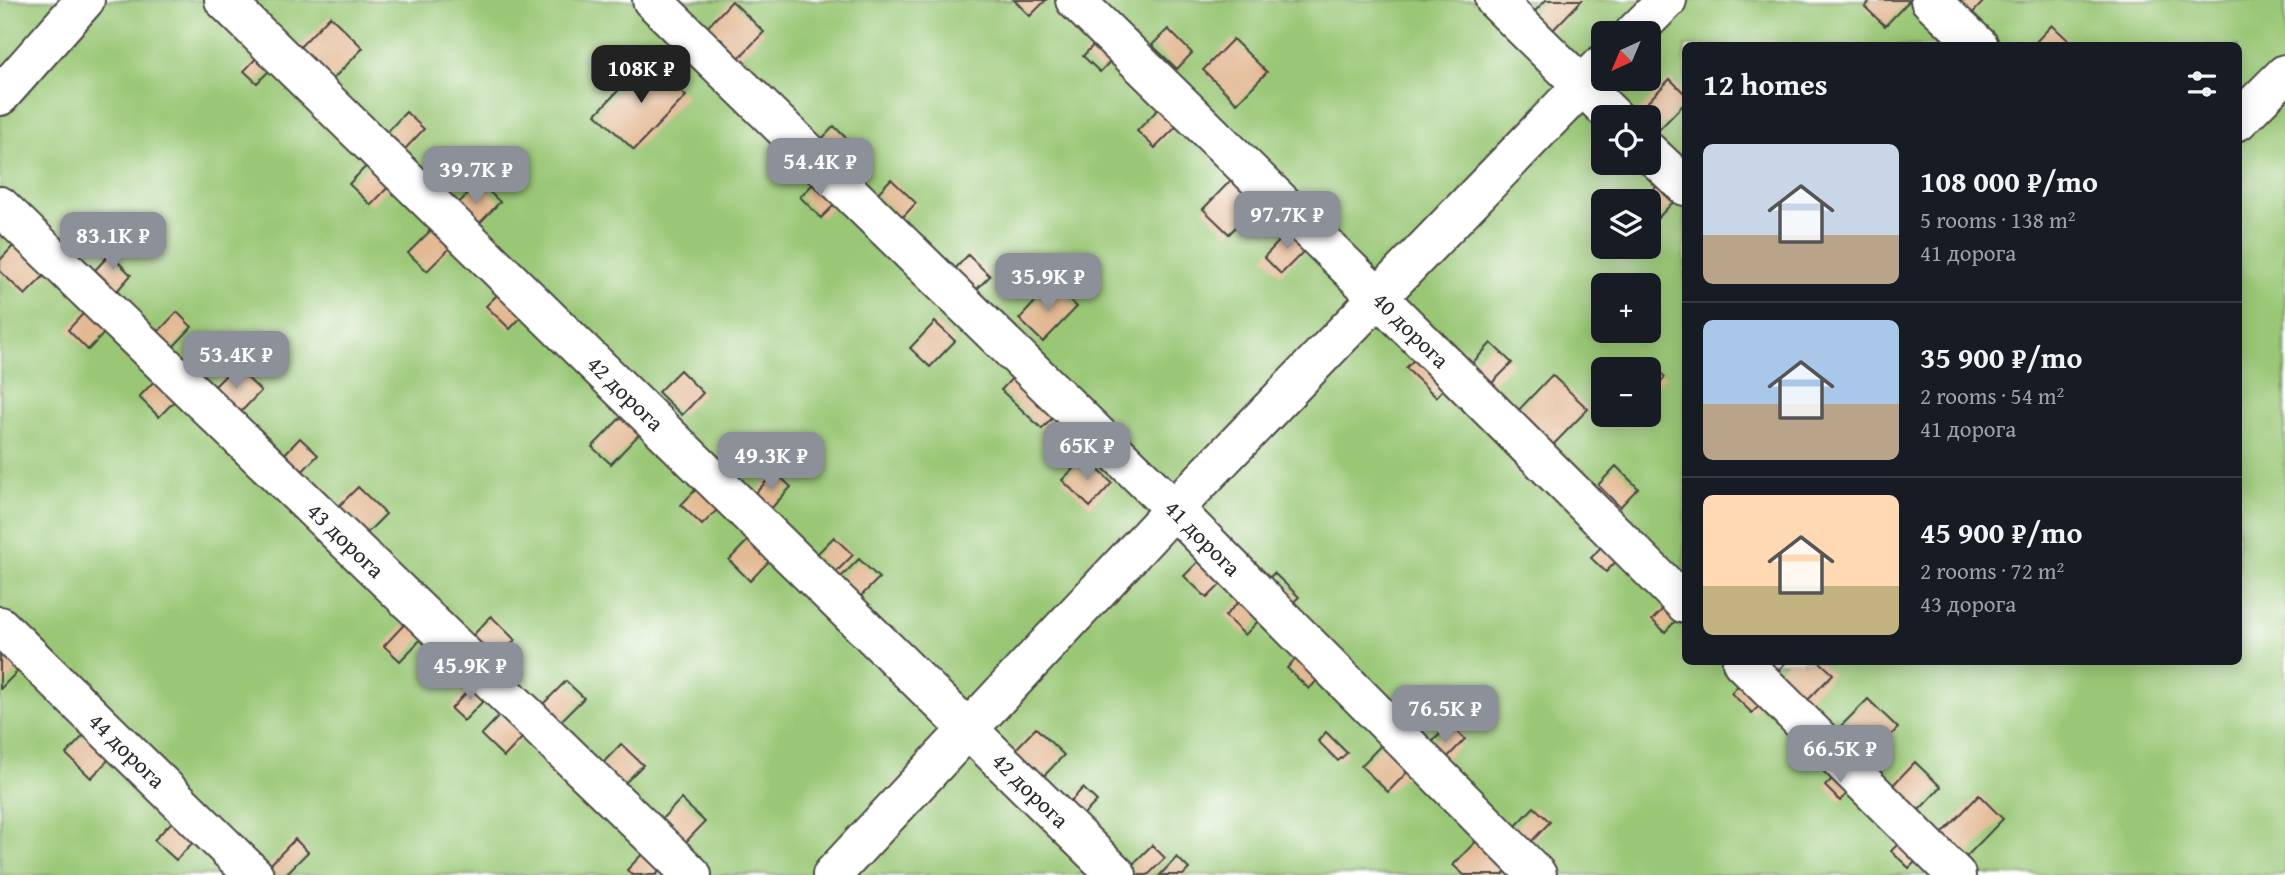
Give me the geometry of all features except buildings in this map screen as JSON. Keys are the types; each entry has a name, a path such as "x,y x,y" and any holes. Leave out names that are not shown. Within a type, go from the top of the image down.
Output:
{"street":[{"path":"0,96 85,0"},
{"name":"42 дорога","path":"224,0 1117,875"},
{"name":"41 дорога","path":"652,0 1174,509 1537,875"},
{"name":"40 дорога","path":"1075,0 1378,297 1682,601"},
{"path":"1495,0 1591,74"},
{"path":"1646,21 1667,0"},
{"path":"1930,0 1975,42"},
{"path":"2242,117 2285,74"},
{"path":"832,875 1174,509 1591,76"},
{"path":"1661,163 1682,183"},
{"name":"43 дорога","path":"0,206 692,875"},
{"name":"44 дорога","path":"0,626 254,875"},
{"path":"1745,665 1956,875"}],"green space":[{"path":"0,0 2285,0 2285,875 0,875"}]}
